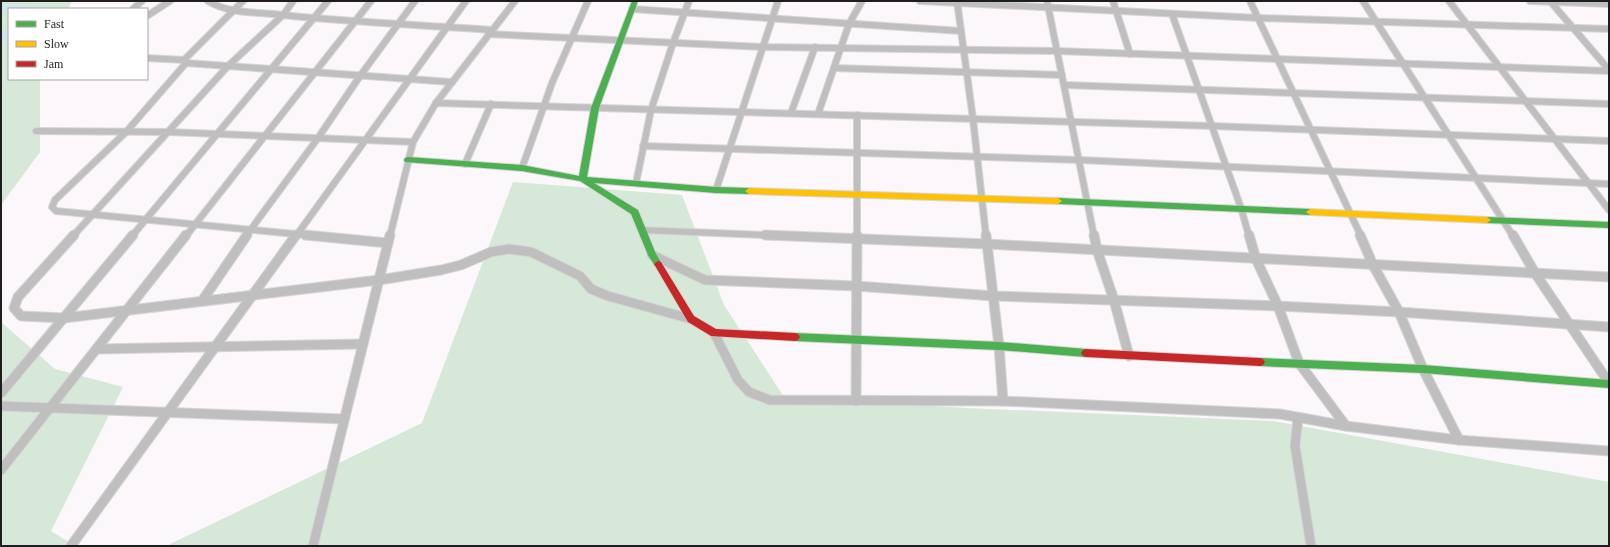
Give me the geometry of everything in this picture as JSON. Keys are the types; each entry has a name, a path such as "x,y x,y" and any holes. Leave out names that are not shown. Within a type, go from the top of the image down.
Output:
{"street":[{"path":"134,8 142,1"},
{"path":"148,15 170,1"},
{"path":"208,1 217,6 233,10 314,18 447,27 569,39 763,47 1057,51 1609,70"},
{"path":"243,1 185,62 126,132 55,200 52,208 56,211 93,215 388,243"},
{"path":"293,1 284,14 228,66 18,297 14,308 21,316 64,318 379,280 441,270 461,265 491,252 509,249 532,252 580,276 591,289 608,296 691,319 714,333 999,346 1129,356 1423,369 1609,384"},
{"path":"1,393 328,1"},
{"path":"1,470 371,1"},
{"path":"202,301 250,230 318,138 360,76 415,1"},
{"path":"71,546 466,1"},
{"path":"313,546 413,142 436,103 451,82 515,1"},
{"path":"522,168 543,106 569,39 588,1"},
{"path":"636,183 651,110 672,43 689,1"},
{"path":"716,190 778,1"},
{"path":"818,114 849,24 862,1"},
{"path":"920,1 1047,5 1116,12 1377,23 1609,29"},
{"path":"1113,1 1130,54"},
{"path":"1250,1 1351,213 1372,265 1399,312 1423,369 1459,440"},
{"path":"1363,1 1504,220 1535,273 1572,325 1609,384"},
{"path":"1450,1 1609,210"},
{"path":"1530,1 1609,4"},
{"path":"958,2 994,296 1003,401"},
{"path":"1550,2 1609,70"},
{"path":"582,179 595,108 633,5 685,13 961,31"},
{"path":"1047,5 1080,160 1097,250 1114,300 1129,356"},
{"path":"1172,14 1241,208 1256,259 1278,306 1299,363 1346,426"},
{"path":"791,113 815,47"},
{"path":"148,58 271,70 451,82"},
{"path":"834,68 1062,75"},
{"path":"1064,85 1609,104"},
{"path":"436,103 1212,126 1609,141"},
{"path":"465,164 491,104"},
{"path":"856,400 857,115"},
{"path":"36,131 169,132 413,142"},
{"path":"644,146 730,150 1080,160 1609,184"},
{"path":"408,160 522,168 582,179 716,190 857,193 1241,208 1609,225"},
{"path":"582,179 635,212 652,255 691,319"},
{"path":"641,230 987,244 1609,277"},
{"path":"652,255 705,280 856,286 994,296 1278,306 1399,312 1609,327"},
{"path":"714,333 738,380 749,392 770,400 1003,401 1280,414 1346,426 1459,440 1609,452"},
{"path":"97,349 363,344"},
{"path":"1,406 344,419"},
{"path":"1298,418 1295,446 1311,546"}],"green space":[{"path":"1,1 72,1 68,8 8,8 8,80 40,80 40,152 1,205"},
{"path":"513,182 682,195 724,305 784,397 966,408 1273,421 1609,482 1609,546 166,546 422,423"},
{"path":"1,322 55,369 123,387 51,531 75,546 1,546"}],"waterway":[{"path":"1,10 8,8"},
{"path":"1,37 8,33"}],"traffic: fast":[{"path":"635,1 595,108 582,179 635,212 652,255 658,264"},
{"path":"408,160 522,168 582,179 716,190 749,191"},
{"path":"1058,201 1310,212"},
{"path":"1487,220 1609,225"},
{"path":"795,337 999,346 1086,353"},
{"path":"1260,362 1423,369 1609,384"}],"traffic: slow":[{"path":"749,191 1058,201"},
{"path":"1310,212 1487,220"}],"traffic: jam":[{"path":"658,264 691,319 714,333 795,337"},
{"path":"1086,353 1260,362"}]}
